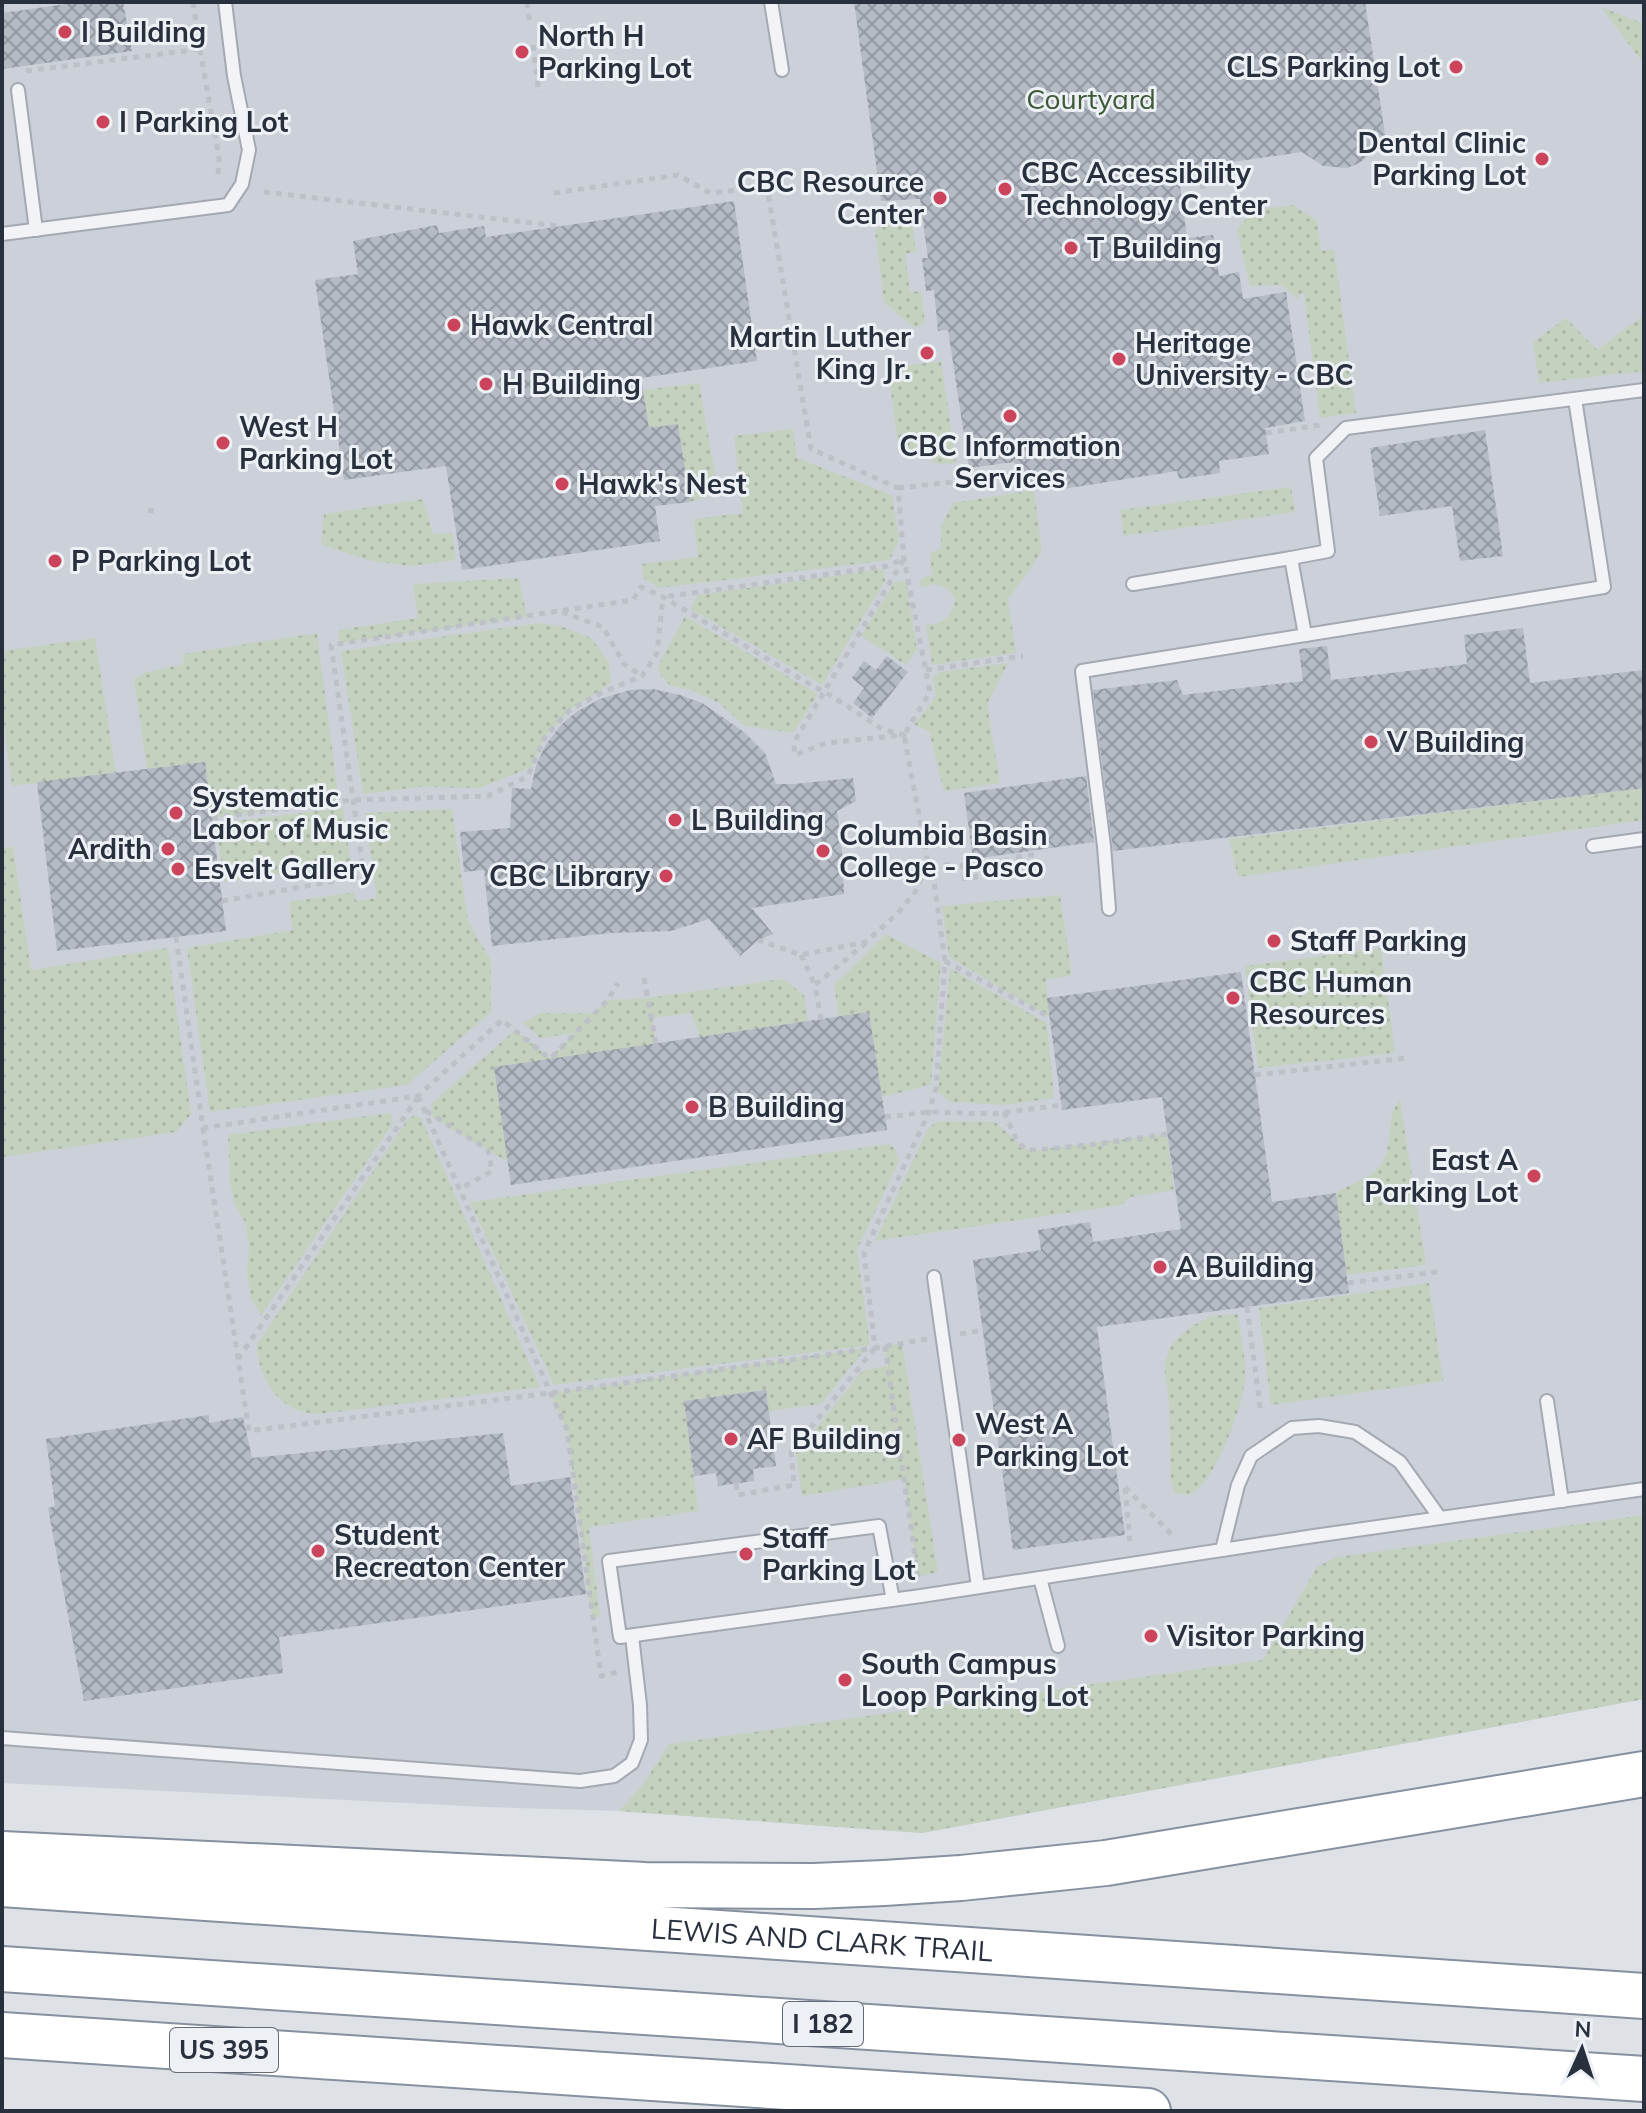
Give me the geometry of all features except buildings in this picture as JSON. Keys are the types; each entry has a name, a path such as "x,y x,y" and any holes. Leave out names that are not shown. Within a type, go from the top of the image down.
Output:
{"highway":[{"path":"2,1854 645,1885 814,1886 884,1883 1106,1863 1644,1774"},
{"name":"LEWIS AND CLARK TRAIL","path":"2,1884 1644,1996"},
{"name":"I 182","path":"2,1969 1644,2079"},
{"name":"US 395","path":"2,2035 1148,2111"},
{"path":"445,2065 651,2093 722,2111"}],"lane":[{"path":"2,234 228,205 242,184 249,150 234,76 225,2"},
{"path":"771,2 782,70"},
{"path":"18,90 36,230"},
{"path":"1133,584 1328,551 1316,458 1346,428 1644,390"},
{"path":"1109,909 1082,671 1604,587 1575,399"},
{"path":"1291,558 1305,635"},
{"path":"1593,846 1644,839"},
{"path":"934,1277 978,1587"},
{"path":"1547,1401 1562,1501"},
{"path":"1222,1550 1238,1485 1251,1456 1292,1428 1319,1426 1355,1432 1400,1462 1440,1518"},
{"path":"893,1600 879,1526 609,1561 620,1637 632,1636 893,1600 921,1596 1644,1489"},
{"path":"1040,1578 1058,1646"},
{"path":"2,1738 580,1781 614,1776 632,1763 641,1740 632,1636"}],"path":[{"path":"193,2 219,158 218,174"},
{"path":"527,2 530,24"},
{"path":"533,45 539,93"},
{"path":"18,72 200,49"},
{"path":"1201,172 1203,189"},
{"path":"554,193 678,175 710,193 767,187 811,449 898,488 1015,475"},
{"path":"264,192 558,226"},
{"path":"1266,433 1334,423"},
{"path":"736,1484 738,1495 794,1485 791,1452 875,1348 864,1253 929,1112 936,1088 945,961 904,735 930,692 904,559 898,488"},
{"path":"148,510 158,512"},
{"path":"663,597 887,566 904,559"},
{"path":"904,559 797,737 795,755 826,743 904,735"},
{"path":"222,901 364,876 331,645 633,600 641,587 663,597 882,729 904,735"},
{"path":"212,818 353,800 488,796 528,776 545,737 570,710 642,676 657,653 663,597"},
{"path":"562,611 603,627 624,664 642,676"},
{"path":"926,670 1023,656"},
{"path":"1016,857 1038,854"},
{"path":"1006,858 1009,876"},
{"path":"998,859 1001,877"},
{"path":"973,862 976,880"},
{"path":"962,863 965,881"},
{"path":"930,865 952,864"},
{"path":"815,985 897,914 915,892 930,865"},
{"path":"176,937 249,1431 550,1393 902,1343"},
{"path":"758,940 801,955 866,942"},
{"path":"801,955 815,985 821,1020"},
{"path":"945,961 1049,1017"},
{"path":"644,978 656,1044"},
{"path":"238,1359 418,1096 502,1020 550,1059 608,1000 618,983"},
{"path":"1255,1075 1407,1058"},
{"path":"203,1128 418,1096"},
{"path":"418,1096 567,1430 601,1676 635,1669"},
{"path":"885,1117 929,1112 1004,1112 1061,1105"},
{"path":"424,1109 488,1150 492,1171 460,1189"},
{"path":"1004,1112 1017,1141 1025,1149 1089,1145 1167,1134"},
{"path":"1348,1283 1438,1272"},
{"path":"1247,1307 1261,1414"},
{"path":"885,1346 921,1596"},
{"path":"1130,1541 1125,1487 1172,1535"}],"shaded area":[{"name":"Columbia Basin College - Pasco","path":"2,2 1644,2 1644,1699 922,1833 619,1811 2,1783"}],"green space":[{"path":"1601,7 1644,24 1644,64"},
{"path":"1293,205 1317,221 1321,251 1334,249 1356,413 1320,418 1304,294 1299,294 1298,300 1281,285 1250,286 1237,230 1253,210"},
{"path":"910,206 916,252 905,254 910,292 921,291 925,324 913,327 884,302 875,231 895,209"},
{"path":"1644,315 1644,371 1539,383 1533,342 1566,318 1597,350"},
{"path":"941,361 956,463 932,462 928,454 903,452 898,444 890,384 892,374 904,366"},
{"path":"699,383 717,485 707,497 690,502 678,424 649,428 643,390"},
{"path":"793,429 797,458 892,495 899,540 890,560 659,588 643,578 642,564 698,557 694,519 743,513 734,436"},
{"path":"1291,487 1295,512 1124,536 1120,510"},
{"path":"1034,490 1042,552 1008,599 1016,653 932,665 926,625 946,618 955,598 940,585 920,587 920,579 932,575 930,554 941,548 941,526 953,503"},
{"path":"423,499 433,534 452,533 456,560 410,566 371,561 321,545 324,514"},
{"path":"883,569 885,581 822,685 690,609 698,595"},
{"path":"519,578 527,617 340,643 338,630 418,618 413,584"},
{"path":"906,581 917,649 906,665 861,636 895,582"},
{"path":"685,616 818,694 793,733 745,726 719,703 691,690 671,686 662,677 659,664"},
{"path":"539,623 563,627 591,638 609,662 611,683 570,710 545,737 532,767 480,788 420,787 363,794 341,651"},
{"path":"317,633 339,802 212,818 205,762 147,769 134,679 144,673 184,664 183,654"},
{"path":"95,638 116,773 12,786 2,712 2,651"},
{"path":"1008,663 987,704 1000,783 944,791 929,731 914,725 936,696 933,679 939,672"},
{"path":"1644,788 1644,820 1238,877 1229,839"},
{"path":"343,808 351,864 224,882 216,823"},
{"path":"452,809 468,921 491,961 491,1012 407,1085 210,1112 187,948 293,930 289,902 354,892 356,901 377,898 365,813"},
{"path":"13,847 31,970 168,948 191,1114 176,1132 2,1157 2,848"},
{"path":"1060,895 1072,975 1046,980 1049,1017 949,957 942,906"},
{"path":"886,934 941,963 931,1085 882,1097 869,1013 839,1017 834,985"},
{"path":"1381,948 1395,1053 1258,1068 1245,966"},
{"path":"950,968 1047,1023 1054,1098 1005,1105 950,1102 938,1091"},
{"path":"783,979 804,995 808,1021 700,1037 691,1013 652,1018 656,1044 508,1162 433,1118 431,1104 515,1030 550,1058 575,1033 540,1038 523,1023 540,1013 594,1013 608,1000 648,998"},
{"path":"1400,1100 1426,1265 1347,1275 1336,1193 1380,1166 1387,1150 1392,1114"},
{"path":"389,1113 393,1118 392,1125 261,1316 251,1298 246,1224 234,1203 230,1183 228,1135"},
{"path":"415,1115 421,1118 540,1387 319,1414 290,1407 269,1385 260,1366 256,1346 408,1119"},
{"path":"940,1121 995,1122 1025,1149 1035,1150 1167,1134 1174,1190 1130,1197 1121,1205 875,1241 928,1129"},
{"path":"890,1144 899,1161 857,1250 870,1345 554,1385 470,1202"},
{"path":"1429,1283 1443,1381 1271,1405 1259,1308"},
{"path":"1238,1314 1245,1376 1234,1421 1219,1458 1201,1486 1189,1494 1174,1492 1164,1365 1171,1345 1190,1327 1212,1316"},
{"path":"902,1343 938,1572 918,1577 904,1479 802,1496 796,1453 863,1370 888,1366 885,1346"},
{"path":"866,1348 821,1404 769,1411 766,1390 685,1401 698,1511 589,1527 600,1617 592,1617 567,1430 550,1393"},
{"path":"1644,1515 1644,1699 922,1833 619,1811 644,1783 669,1744 1263,1660 1317,1567 1337,1557"}],"place":[{"name":"I Building","path":"65,32"},
{"name":"North H Parking Lot","path":"522,52"},
{"name":"CLS Parking Lot","path":"1456,67"},
{"name":"I Parking Lot","path":"103,122"},
{"name":"Dental Clinic Parking Lot","path":"1542,159"},
{"name":"CBC Accessibility Technology Center","path":"1005,189"},
{"name":"CBC Resource Center","path":"940,198"},
{"name":"T Building","path":"1071,248"},
{"name":"Hawk Central","path":"454,325"},
{"name":"Martin Luther King Jr.","path":"927,353"},
{"name":"Heritage University - CBC","path":"1119,359"},
{"name":"H Building","path":"486,384"},
{"name":"CBC Information Services","path":"1010,416"},
{"name":"West H Parking Lot","path":"223,443"},
{"name":"Hawk's Nest","path":"562,484"},
{"name":"P Parking Lot","path":"55,561"},
{"name":"V Building","path":"1371,742"},
{"name":"Systematic Labor of Music","path":"176,813"},
{"name":"L Building","path":"675,820"},
{"name":"Ardith","path":"168,849"},
{"name":"Columbia Basin College - Pasco","path":"823,851"},
{"name":"Esvelt Gallery","path":"178,869"},
{"name":"CBC Library","path":"666,876"},
{"name":"Staff Parking","path":"1274,941"},
{"name":"CBC Human Resources","path":"1233,998"},
{"name":"B Building","path":"692,1107"},
{"name":"East A Parking Lot","path":"1534,1176"},
{"name":"A Building","path":"1160,1267"},
{"name":"AF Building","path":"731,1439"},
{"name":"West A Parking Lot","path":"959,1440"},
{"name":"Student Recreaton Center","path":"318,1551"},
{"name":"Staff Parking Lot","path":"746,1554"},
{"name":"Visitor Parking","path":"1151,1636"},
{"name":"South Campus Loop Parking Lot","path":"845,1680"}],"park label":[{"name":"Courtyard","path":"1091,99"}]}
